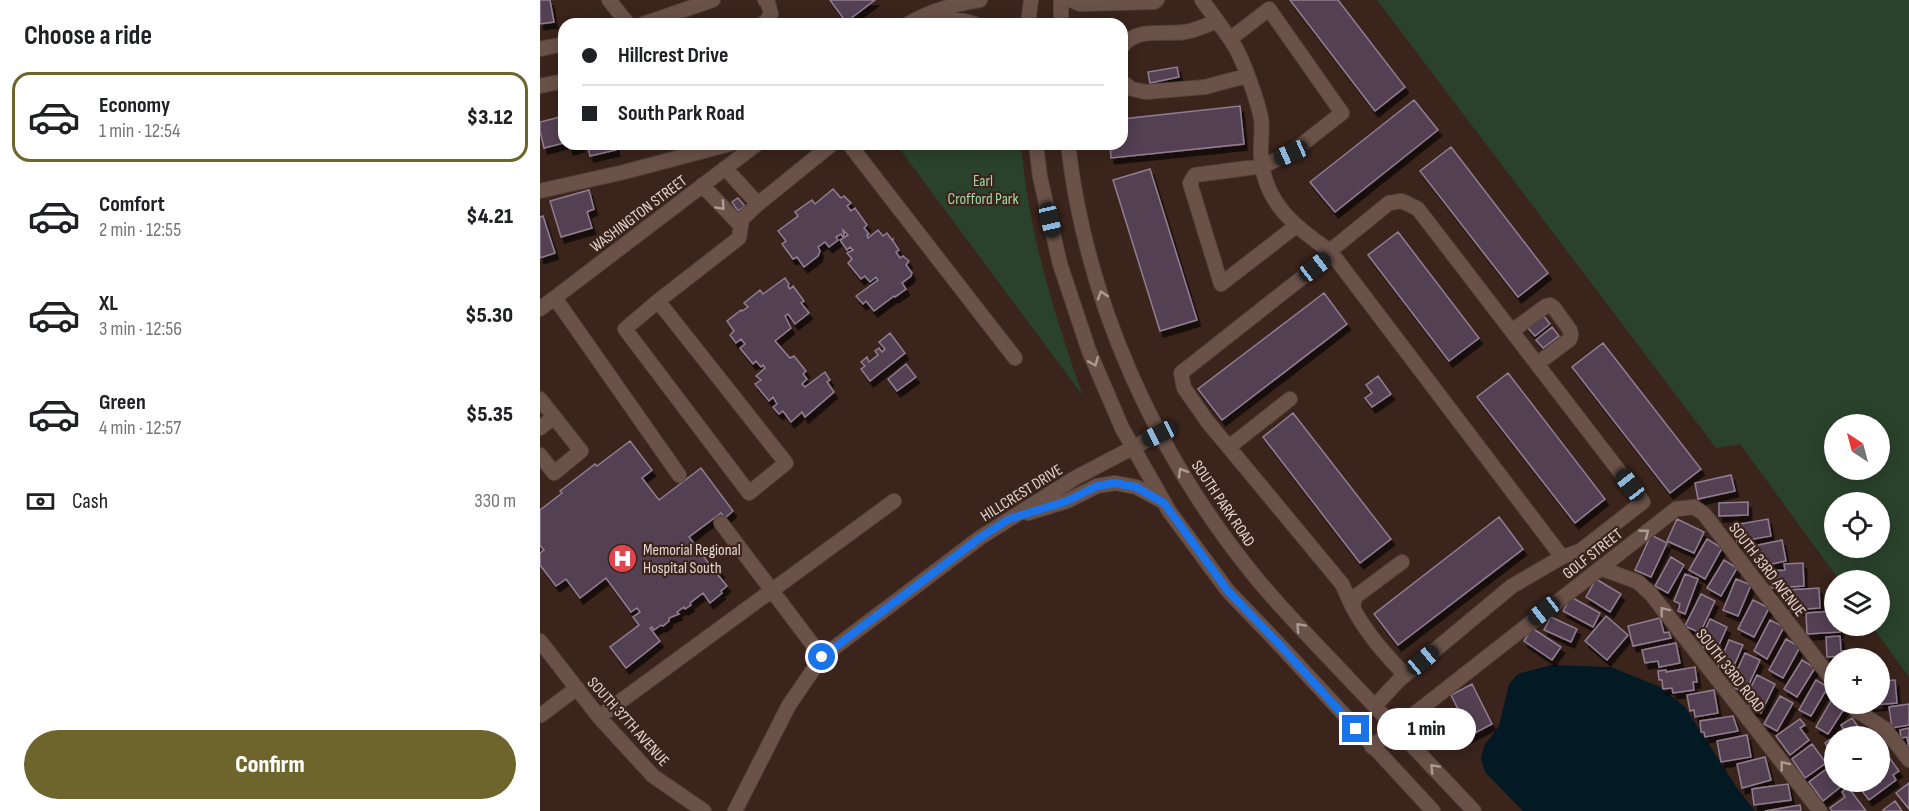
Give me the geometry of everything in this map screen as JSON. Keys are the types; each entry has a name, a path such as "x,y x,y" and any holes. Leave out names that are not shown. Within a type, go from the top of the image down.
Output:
{"street":[{"path":"609,0 623,18"},
{"path":"660,18 713,0"},
{"path":"765,0 771,14 768,18"},
{"path":"1029,18 1031,0"},
{"path":"1061,0 1061,18"},
{"path":"1071,0 1080,4 1157,0"},
{"path":"1202,0 1235,47 1246,76 1262,121 1261,157 1267,183 1280,210 1303,233 1331,252 1562,557"},
{"path":"918,18 973,1"},
{"path":"1230,39 1269,9 1342,113 1291,153 1263,166 1195,175 1190,183 1221,284 1296,226"},
{"path":"922,16 939,18"},
{"path":"1128,39 1145,34 1186,32 1217,21"},
{"path":"540,49 558,45"},
{"path":"1128,86 1146,92 1205,87 1246,76"},
{"path":"540,86 558,82"},
{"path":"540,191 634,170 708,150"},
{"name":"WASHINGTON STREET","path":"540,309 749,150"},
{"path":"658,301 786,463 749,493 625,329 658,301 739,238 742,219 824,150"},
{"path":"854,150 1015,358"},
{"path":"1037,150 1040,177 1060,264 1089,351 1122,428 1164,503 1228,591 1432,811"},
{"name":"SOUTH PARK ROAD","path":"1069,150 1071,173 1089,258 1117,341 1159,434 1203,506 1257,579 1474,811"},
{"path":"725,168 758,204"},
{"path":"702,185 741,226"},
{"path":"1375,706 1405,675 1512,586 1562,557 1580,551 1643,502 1418,209 1402,201 1389,203 1181,373 1184,388 1229,447 1342,584 1365,630 1405,675"},
{"path":"555,298 679,475"},
{"path":"1512,331 1546,306 1550,305 1554,308 1571,334 1570,339 1537,364"},
{"path":"540,399 581,451 554,473 540,455"},
{"path":"1229,447 1290,399"},
{"path":"540,428 554,417"},
{"name":"HILLCREST DRIVE","path":"735,811 789,705 822,657 981,537 1075,478 1159,434"},
{"path":"1009,519 1067,501 1097,486 1115,483 1136,487 1164,503"},
{"path":"599,717 894,501"},
{"name":"GOLF STREET","path":"1372,747 1676,509 1694,507"},
{"name":"SOUTH 33RD AVENUE","path":"1694,507 1704,514 1824,669"},
{"path":"721,523 822,657"},
{"path":"1353,608 1355,597 1402,562"},
{"name":"SOUTH 33RD ROAD","path":"1600,568 1638,582 1651,594 1820,811"},
{"name":"SOUTH 37TH AVENUE","path":"540,641 599,717 653,776 704,811"},
{"path":"541,715 577,688"},
{"path":"1862,714 1885,729 1909,760"}],"green space":[{"path":"1377,0 1909,0 1909,677 1879,636 1890,636 1890,570 1832,570 1740,444 1716,448"},
{"name":"Earl Crofford Park","path":"900,150 1022,150 1036,240 1062,334 1083,396"}],"water":[{"path":"1551,665 1611,667 1660,687 1685,707 1737,788 1755,811 1523,811 1485,772 1481,759 1484,746 1499,726 1509,684 1518,674"}],"building":[{"path":"540,0 550,0 554,22 540,24"},
{"path":"830,0 875,0 851,18 843,18"},
{"path":"1290,0 1338,0 1405,87 1375,111"},
{"path":"1177,67 1179,77 1150,83 1148,72"},
{"path":"1414,100 1438,130 1335,212 1310,182"},
{"path":"1240,106 1244,144 1111,158 1110,150 1128,150 1128,118"},
{"path":"558,118 558,144 544,148 540,122"},
{"path":"1451,147 1548,273 1518,297 1420,171"},
{"path":"588,150 616,150 590,156"},
{"path":"1150,169 1197,320 1160,331 1113,180"},
{"path":"833,189 841,198 844,196 851,203 847,206 851,211 855,208 867,225 864,228 869,234 868,238 878,230 883,236 887,233 899,250 896,252 900,258 903,256 909,261 906,265 912,273 902,283 906,289 874,311 866,301 863,304 856,296 878,280 876,277 870,282 865,276 861,279 848,263 852,259 847,253 853,250 850,247 847,250 840,240 848,235 843,230 843,237 841,234 836,237 838,240 829,247 825,242 818,247 820,251 818,256 804,267 797,257 793,259 782,244 786,241 778,231 798,216 795,212 812,200 815,204"},
{"path":"589,190 594,209 587,212 592,228 561,237 550,201"},
{"path":"738,198 745,206 738,211 732,202"},
{"path":"543,216 555,253 540,258 540,217"},
{"path":"1398,232 1479,338 1449,361 1368,255"},
{"path":"785,278 790,289 793,286 804,301 801,303 809,313 795,324 788,314 785,316 791,328 775,341 790,358 794,356 806,371 803,374 807,379 802,384 805,387 825,372 830,380 827,382 834,392 805,417 802,412 791,422 783,411 779,414 773,407 777,404 773,397 769,401 755,384 761,380 756,376 765,368 756,361 753,364 740,348 745,344 741,339 736,343 730,335 734,331 727,321 748,307 744,303 760,290 763,294"},
{"path":"1324,293 1347,324 1222,420 1198,389"},
{"path":"1543,315 1550,324 1535,336 1527,327"},
{"path":"1552,327 1559,336 1543,348 1536,340"},
{"path":"890,333 905,353 870,381 861,369 865,366 861,362 867,357 869,362 878,355 875,351 879,348 882,352 885,349 879,342"},
{"path":"1603,343 1701,469 1670,493 1572,367"},
{"path":"906,364 916,377 897,391 888,379"},
{"path":"1508,373 1605,499 1575,523 1477,397"},
{"path":"1378,376 1391,394 1372,407 1365,398 1372,393 1366,385"},
{"path":"1293,413 1391,539 1360,563 1263,437"},
{"name":"Memorial Regional Hospital South","path":"630,441 652,470 642,478 659,500 701,468 733,511 725,518 721,513 689,537 710,565 714,562 721,572 718,575 727,586 710,603 703,593 690,603 691,605 677,612 679,614 669,618 663,626 654,630 650,628 660,641 626,668 610,647 639,625 633,617 640,612 637,608 631,612 606,578 580,598 566,579 556,586 540,565 540,553 544,550 540,545 540,510 595,464 597,466"},
{"path":"1731,475 1735,491 1698,499 1695,483"},
{"path":"1748,502 1748,515 1719,516 1719,503"},
{"path":"1499,517 1523,549 1398,645 1374,614"},
{"path":"1677,519 1704,532 1694,553 1667,541"},
{"path":"1768,519 1771,536 1737,542 1734,525"},
{"path":"1651,535 1667,543 1651,577 1635,570"},
{"path":"1707,539 1722,548 1705,579 1689,570"},
{"path":"1782,540 1786,561 1757,567 1753,546"},
{"path":"1671,557 1684,565 1668,593 1655,586"},
{"path":"1724,560 1737,568 1721,596 1707,588"},
{"path":"1803,563 1804,586 1771,588 1770,571 1785,570 1784,564"},
{"path":"1685,574 1698,579 1685,614 1678,611 1680,604 1674,601"},
{"path":"1596,579 1621,594 1610,612 1586,597"},
{"path":"1736,579 1751,585 1738,616 1723,610"},
{"path":"1819,588 1820,608 1790,610 1789,590"},
{"path":"1701,594 1715,601 1700,633 1685,626"},
{"path":"1571,597 1600,613 1593,627 1563,611"},
{"path":"1753,600 1769,608 1754,637 1738,629"},
{"path":"1824,612 1824,633 1807,634 1806,613"},
{"path":"1606,616 1628,635 1607,660 1585,641"},
{"path":"1551,617 1577,629 1571,642 1544,630"},
{"path":"1660,618 1664,633 1669,632 1671,638 1633,646 1628,626"},
{"path":"1710,619 1727,627 1715,654 1698,645"},
{"path":"1770,620 1784,627 1767,659 1754,651"},
{"path":"1532,628 1561,647 1552,660 1524,641"},
{"path":"1840,636 1841,648 1827,648 1826,637"},
{"path":"1786,639 1800,647 1783,678 1769,670"},
{"path":"1729,640 1743,645 1731,673 1718,667"},
{"path":"1676,643 1680,663 1659,667 1658,661 1645,663 1642,650"},
{"path":"1745,653 1760,660 1745,693 1730,686"},
{"path":"1802,660 1815,668 1797,697 1784,689"},
{"path":"1695,667 1697,682 1693,682 1694,690 1673,693 1672,688 1663,689 1658,671 1666,670 1666,672"},
{"path":"1757,675 1775,684 1761,713 1748,707 1753,698 1747,695"},
{"path":"1816,680 1824,685 1824,694 1811,716 1799,710"},
{"path":"1890,680 1895,680 1897,703 1890,704"},
{"path":"1472,684 1492,724 1456,743 1443,719 1459,711 1451,695"},
{"path":"1714,690 1718,713 1695,717 1694,710 1690,711 1687,695"},
{"path":"1780,696 1793,703 1777,731 1764,724"},
{"path":"1909,704 1909,725 1892,728 1890,707"},
{"path":"1824,713 1841,714 1833,726 1824,726 1824,732 1816,727"},
{"path":"1733,716 1738,731 1705,737 1704,732 1701,732 1700,721"},
{"path":"1852,718 1858,726 1842,726 1841,725"},
{"path":"1800,719 1805,725 1800,728 1809,740 1790,755 1776,736"},
{"path":"1909,728 1909,748 1907,737 1901,738 1900,730"},
{"path":"1747,735 1751,757 1721,762 1717,741"},
{"path":"1812,744 1824,760 1824,764 1805,778 1792,759"},
{"path":"1765,757 1771,780 1742,788 1737,764"},
{"path":"1890,759 1899,771 1893,775 1896,780 1890,784"},
{"path":"1824,771 1824,792 1834,792 1823,801 1809,782"},
{"path":"1909,783 1909,809 1896,793"},
{"path":"1788,784 1791,800 1754,805 1752,789"},
{"path":"1842,792 1852,792 1866,811 1832,811 1830,808 1845,797"},
{"path":"1863,792 1880,792 1869,800"},
{"path":"1895,801 1902,811 1883,810"},
{"path":"1800,805 1801,811 1765,811"}],"place":[{"name":"Memorial Regional Hospital South","path":"622,558"}],"route":[{"path":"822,657 981,537 1009,519 1067,501 1097,486 1115,483 1136,487 1164,503 1228,591 1356,729"}]}
